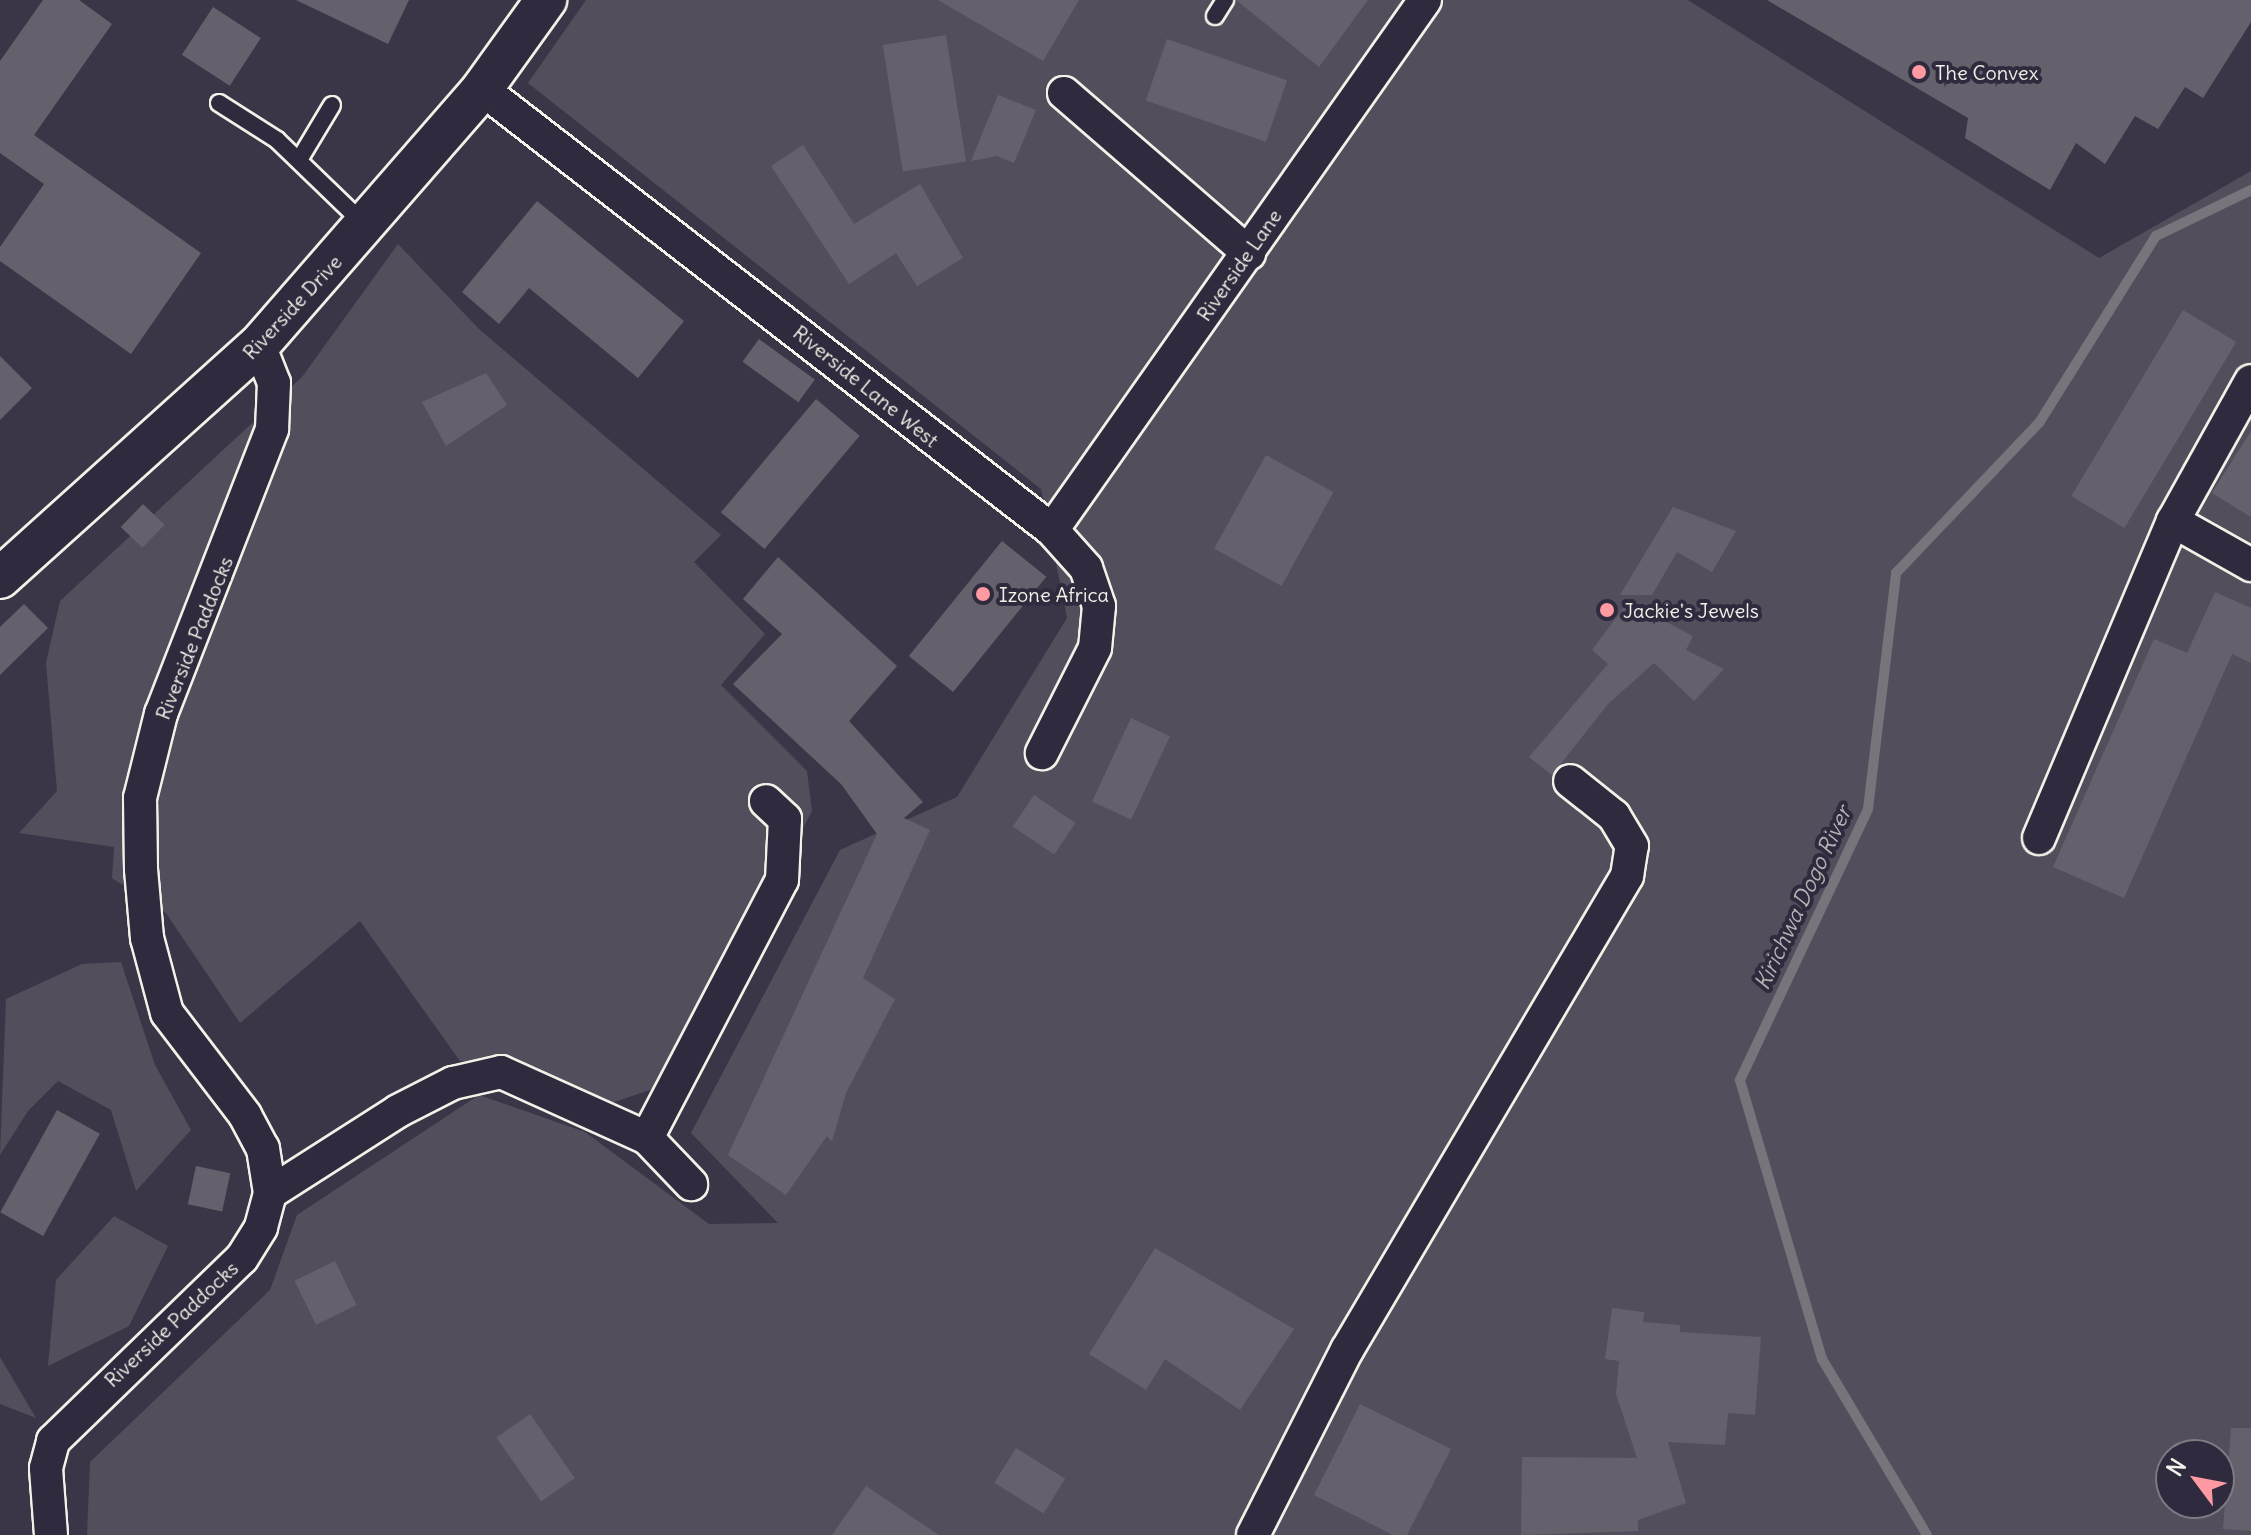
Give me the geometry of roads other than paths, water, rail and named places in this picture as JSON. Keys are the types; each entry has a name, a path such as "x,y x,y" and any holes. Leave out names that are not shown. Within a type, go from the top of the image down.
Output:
{"street":[{"name":"Riverside Drive","path":"0,578 259,345 366,226 482,89 546,0"},
{"name":"Riverside Lane","path":"1052,530 1425,0"},
{"name":"Riverside Lane West","path":"482,89 1052,530 1086,568 1099,606 1095,648 1042,753"},
{"path":"1064,93 1249,253"},
{"name":"Riverside Paddocks","path":"51,1535 46,1468 53,1441 242,1258 270,1193 263,1149 245,1115 167,1013 141,869 140,798 161,714 272,429 274,383 259,345"},
{"path":"2039,838 2173,521 2251,381"},
{"path":"2173,521 2251,565"},
{"path":"1253,1535 1347,1350 1627,876 1632,846 1606,808 1570,781"},
{"path":"647,1138 782,880 785,819 766,801"},
{"path":"270,1193 398,1111 453,1083 501,1072 647,1138 691,1184"}],"lane":[{"path":"1215,16 1225,0"},
{"path":"219,103 299,160 366,226"},
{"path":"299,160 332,105"}],"waterway":[{"name":"Kirichwa Dogo River","path":"1927,1535 1822,1359 1740,1080 1868,809 1896,573 2039,423 2156,236 2251,190"}],"place":[{"name":"The Convex","path":"1919,72"},
{"name":"Izone Africa","path":"983,594"},
{"name":"Jackie's Jewels","path":"1607,610"}]}
